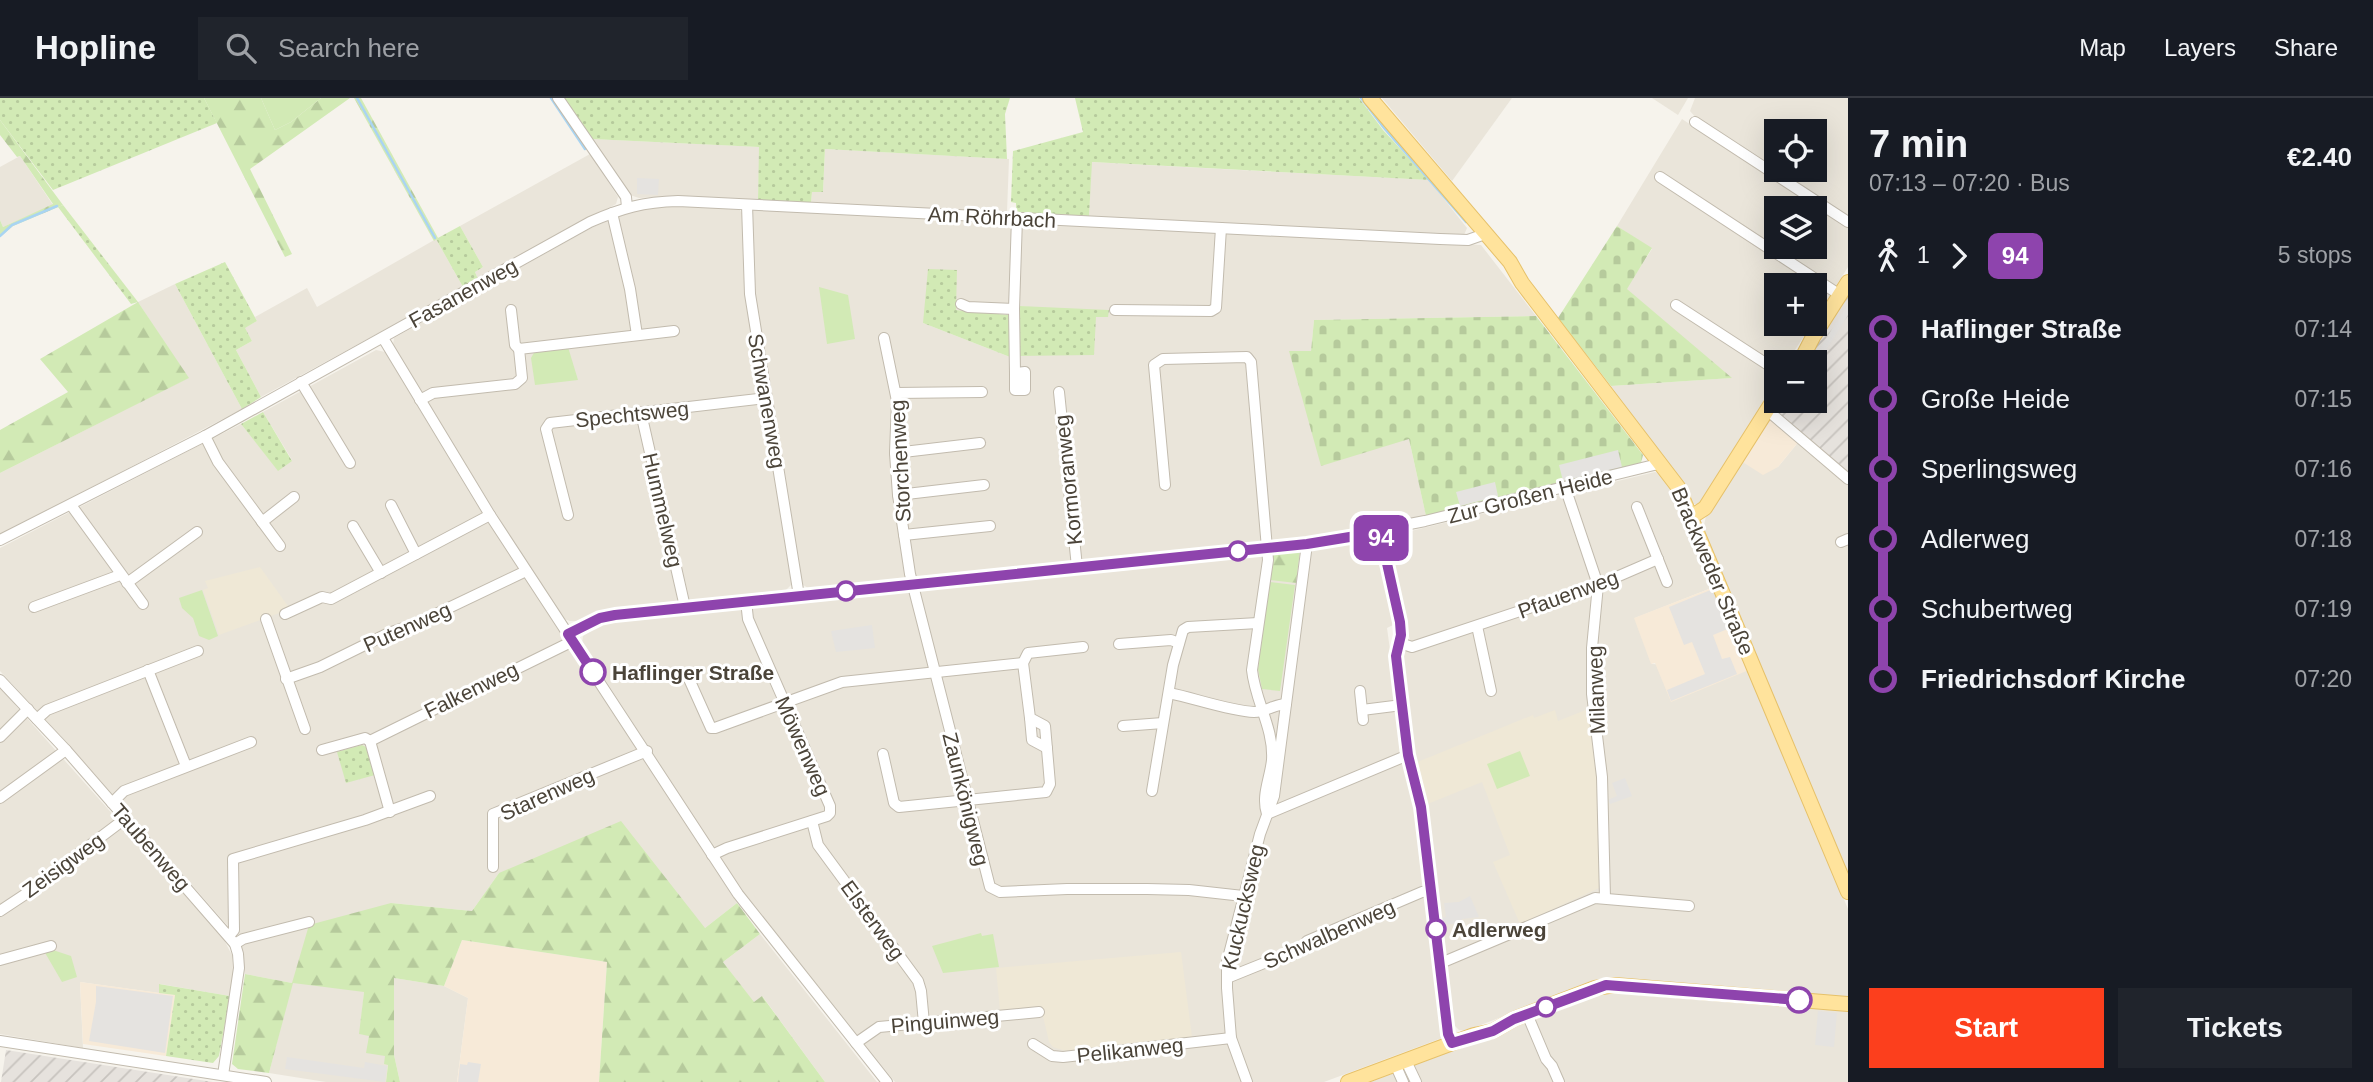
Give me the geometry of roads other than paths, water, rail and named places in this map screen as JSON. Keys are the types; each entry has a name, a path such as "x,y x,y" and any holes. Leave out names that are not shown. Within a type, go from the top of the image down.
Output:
{"main road":[{"name":"Brackweder Straße","path":"1370,98 1488,238 1503,264 1522,283 1678,487 1848,892"},
{"path":"1806,350 1844,289"},
{"path":"1801,350 1813,337"},
{"path":"1691,517 1705,508 1765,413"},
{"path":"1348,1082 1474,1035 1493,1031 1520,1016 1595,988 1615,985 1848,1004"}],"street":[{"path":"558,98 626,197 627,207"},
{"path":"1695,122 1848,222"},
{"path":"1660,177 1844,289"},
{"name":"Am Röhrbach","path":"627,207 647,202 678,201 1221,229 1468,240 1488,238"},
{"name":"Schwanenweg","path":"747,205 750,294 799,596"},
{"name":"Fasanenweg","path":"0,540 205,436 590,222 627,207"},
{"path":"612,213 630,289 637,335"},
{"path":"1015,373 1017,218"},
{"path":"1115,310 1211,311 1216,308 1221,229"},
{"path":"961,304 968,307 1014,309"},
{"path":"1676,305 1764,362"},
{"path":"420,400 433,393 515,384 522,378 511,310"},
{"path":"519,349 674,331"},
{"path":"383,338 490,515 647,751 712,856 738,894 887,1082"},
{"name":"Storchenweg","path":"884,338 896,393 895,453 898,495 913,584"},
{"name":"Kuckucksweg","path":"1165,485 1154,365 1163,359 1247,357 1251,362 1268,560 1252,670 1272,747 1264,801 1267,814"},
{"path":"301,382 350,463"},
{"path":"896,393 982,392"},
{"name":"Kormoranweg","path":"1059,392 1077,567"},
{"name":"Spechtsweg","path":"568,514 546,429 550,423 766,398"},
{"name":"Hummelweg","path":"641,413 685,607"},
{"path":"1771,413 1848,479"},
{"path":"205,436 218,462 279,545"},
{"path":"895,453 981,443"},
{"name":"Zur Großen Heide","path":"570,638 600,618 685,607 1307,544 1380,532 1654,465 1660,461"},
{"path":"898,495 984,485"},
{"name":"Milanweg","path":"1565,487 1598,585 1591,694 1602,778 1605,898"},
{"path":"262,522 294,497"},
{"path":"71,505 143,604"},
{"path":"391,505 416,554"},
{"path":"1637,507 1667,582"},
{"path":"285,614 322,597 331,599 490,515"},
{"path":"353,526 381,573"},
{"path":"904,535 990,526"},
{"path":"34,607 123,579 197,532"},
{"path":"1380,532 1400,622 1400,643 1396,656 1408,755 1421,807 1448,1034 1452,1043"},
{"name":"Kuckucksweg","path":"1247,1082 1231,1038 1227,978 1229,951 1274,796 1307,544"},
{"name":"Pfauenweg","path":"1400,643 1412,647 1477,626 1598,585 1658,559"},
{"name":"Putenweg","path":"286,678 320,667 526,571"},
{"name":"Zaunkönigweg","path":"913,584 987,881 993,890 1189,890 1243,896"},
{"name":"Möwenweg","path":"746,601 748,619 830,806 827,816 812,821"},
{"path":"266,619 305,729"},
{"path":"1152,791 1183,630 1188,627 1258,623"},
{"path":"1477,626 1491,691"},
{"name":"Falkenweg","path":"322,750 365,738 370,741 570,638"},
{"path":"1119,644 1171,640 1179,643"},
{"path":"883,754 894,803 898,807 1049,790 1045,726 1030,718 1023,663 1028,653 1083,647"},
{"path":"37,719 47,710 198,651"},
{"path":"689,679 711,728 842,682 1023,663"},
{"path":"148,670 186,766"},
{"name":"Taubenweg","path":"0,680 66,750 232,940"},
{"path":"1360,691 1363,715 1402,705"},
{"path":"1169,693 1249,712 1264,712 1286,704"},
{"path":"0,737 28,709"},
{"path":"1122,726 1163,723"},
{"path":"370,741 390,812"},
{"path":"112,803 124,791 251,742"},
{"path":"0,798 66,750"},
{"name":"Starenweg","path":"494,867 493,814 647,751"},
{"path":"1267,814 1408,755"},
{"path":"223,1075 239,968 239,954 232,940 233,859 390,812 430,796"},
{"name":"Zeisigweg","path":"0,911 40,882 59,872 61,867 126,818"},
{"path":"712,856 727,848 812,821"},
{"name":"Elsterweg","path":"812,821 818,845 918,981 924,1023"},
{"name":"Schwalbenweg","path":"1227,978 1304,947 1307,942 1361,918 1422,892 1431,891"},
{"path":"1441,963 1595,898 1689,906"},
{"path":"232,940 309,922"},
{"path":"0,960 51,946"},
{"name":"Pinguinweg","path":"856,1043 879,1027 1039,1012"},
{"path":"1520,1016 1552,1066 1559,1082"},
{"name":"Pelikanweg","path":"1033,1044 1052,1056 1063,1057 1231,1038"},
{"path":"0,1041 266,1082"},
{"path":"1401,1062 1403,1082"},
{"path":"1401,1062 1416,1082"}],"waterway":[{"path":"357,98 435,238"},
{"path":"551,98 585,149"},
{"path":"1361,98 1466,222"},
{"path":"0,236 12,225 57,206"}],"place":[{"name":"Haflinger Straße","path":"593,672"},
{"name":"Adlerweg","path":"1436,929"}]}
